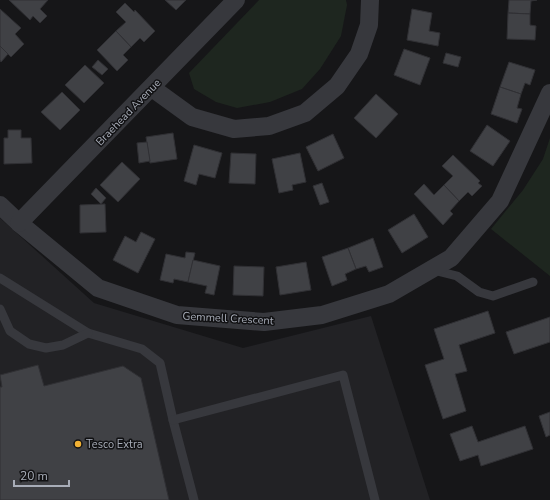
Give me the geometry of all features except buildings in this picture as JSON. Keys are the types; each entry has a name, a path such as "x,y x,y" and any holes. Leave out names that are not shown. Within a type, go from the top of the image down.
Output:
{"street":[{"name":"Braehead Avenue","path":"19,223 236,0"},
{"path":"152,88 192,117 234,129 269,126 304,112 337,86 359,54 369,25 370,0"},
{"name":"Gemmell Crescent","path":"0,205 19,223 98,288 177,315 264,322 322,315 389,294 451,258 500,202 550,94"}],"lane":[{"path":"431,270 457,276 479,292 493,296 533,282"},
{"path":"0,278 88,333 142,348 160,363 194,500"},
{"path":"0,309 10,331 29,344 46,348 63,345 88,333"},
{"path":"173,420 343,375 375,500"}],"shaded area":[{"path":"259,0 346,0 347,5 341,36 320,69 302,89 270,102 237,108 216,102 194,89 189,73"},
{"path":"550,138 550,276 491,229 523,190 543,159"},
{"path":"0,218 94,303 243,348 371,316 430,500 0,500"}],"place":[{"name":"Tesco Extra","path":"78,444"}]}
